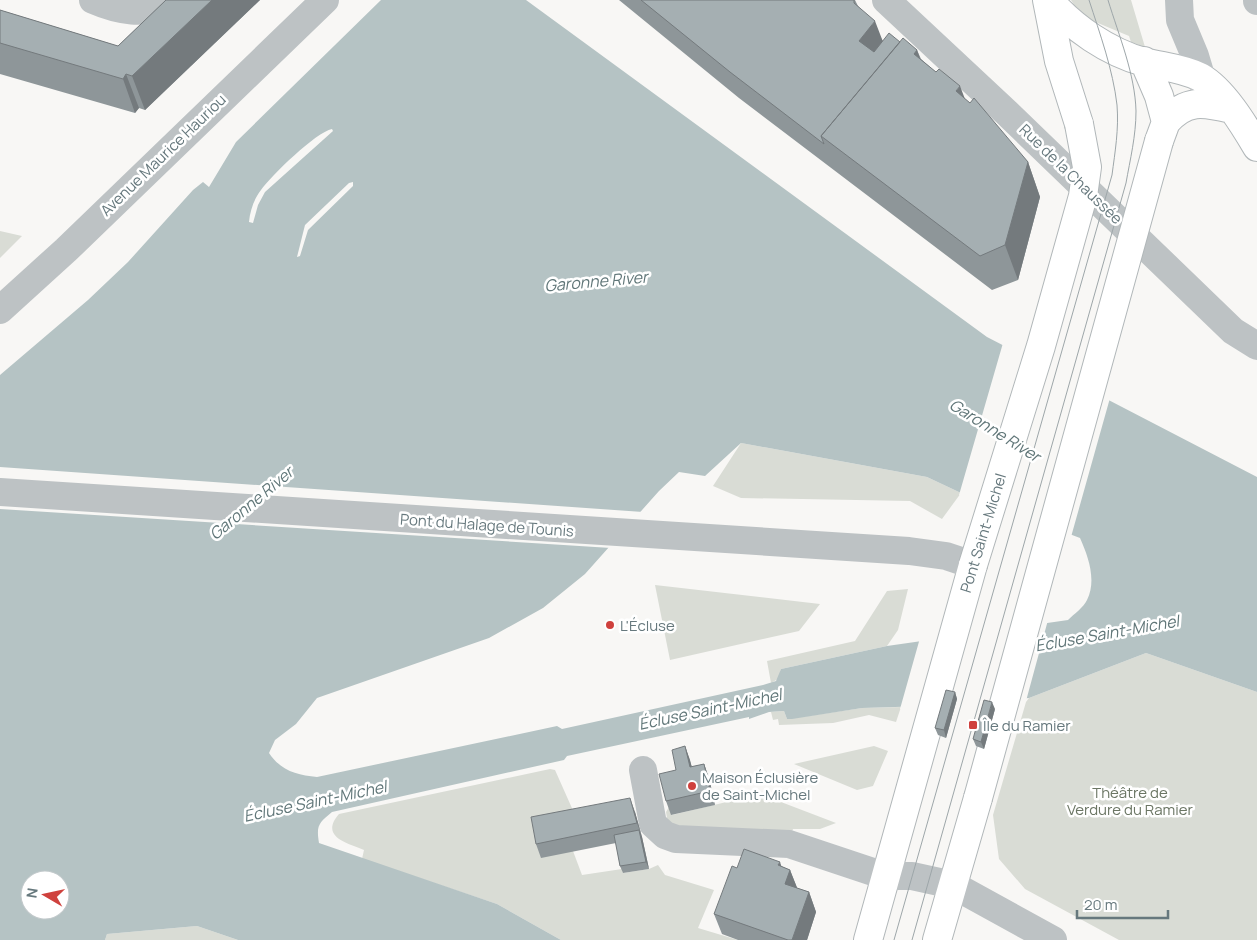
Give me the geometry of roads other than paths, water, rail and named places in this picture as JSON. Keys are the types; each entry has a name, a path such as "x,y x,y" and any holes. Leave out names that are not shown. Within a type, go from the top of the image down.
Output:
{"main road":[{"path":"1048,0 1064,17 1079,28 1125,54 1144,61 1178,68 1200,77 1214,87 1221,106 1242,122 1257,147"},
{"name":"Pont Saint-Michel","path":"868,940 973,565 1041,346 1083,196 1087,167 1079,124 1059,61 1048,0"},
{"path":"1144,61 1160,96 1163,132"},
{"path":"937,940 1028,624 1163,132 1174,112 1184,106 1221,106"}],"street":[{"path":"93,0 139,12 151,11 168,0"},
{"name":"Avenue Maurice Hauriou","path":"0,310 66,250 325,0"},
{"name":"Rue de la Chaussée","path":"886,0 1233,331 1257,346"},
{"path":"1179,0 1180,20 1196,56 1200,77"},
{"name":"Pont du Halage de Tounis","path":"0,492 901,551 946,556 973,565"},
{"path":"642,770 653,824 665,835 676,839 789,844 885,876 912,876 953,885 1053,940"}],"water":[{"path":"381,0 526,0 987,337 1257,477 1257,692 1146,653 1029,698 961,705 862,708 792,719 787,719 784,711 769,712 749,719 749,717 567,756 564,760 332,812 318,828 319,843 497,904 561,940 238,940 197,926 107,934 105,940 0,940 0,375 88,300 128,262 193,190 203,182 209,187 236,142","holes":["332,129 333,131 265,192 258,205 253,223 249,222 254,201 266,183 294,155 316,138","353,182 353,186 308,230 300,256 297,257 305,225 349,183","741,443 927,477 961,493 1080,538 1086,552 1091,576 1090,592 1087,600 1068,620 887,646 781,669 776,681 763,685 562,729 557,726 317,777 290,771 279,764 269,753 275,740 296,724 317,698 489,638 543,608 585,574 659,491 679,472 705,476"]}],"tram line":[{"path":"894,940 1112,175 1117,132 1117,105 1109,65 1089,0"},
{"path":"912,940 1126,183 1135,130 1135,97 1126,55 1108,0"}],"place":[{"name":"L'Écluse","path":"610,625"},
{"name":"Île du Ramier","path":"973,725"},
{"name":"Maison Éclusière de Saint-Michel","path":"692,786"}],"water label":[{"name":"Garonne River","path":"596,281"},
{"name":"Garonne River","path":"995,430"},
{"name":"Garonne River","path":"251,503"},
{"name":"Écluse Saint-Michel","path":"1107,633"},
{"name":"Écluse Saint-Michel","path":"710,709"},
{"name":"Écluse Saint-Michel","path":"315,801"}],"park label":[{"name":"Théâtre de Verdure du Ramier","path":"1130,800"}]}
